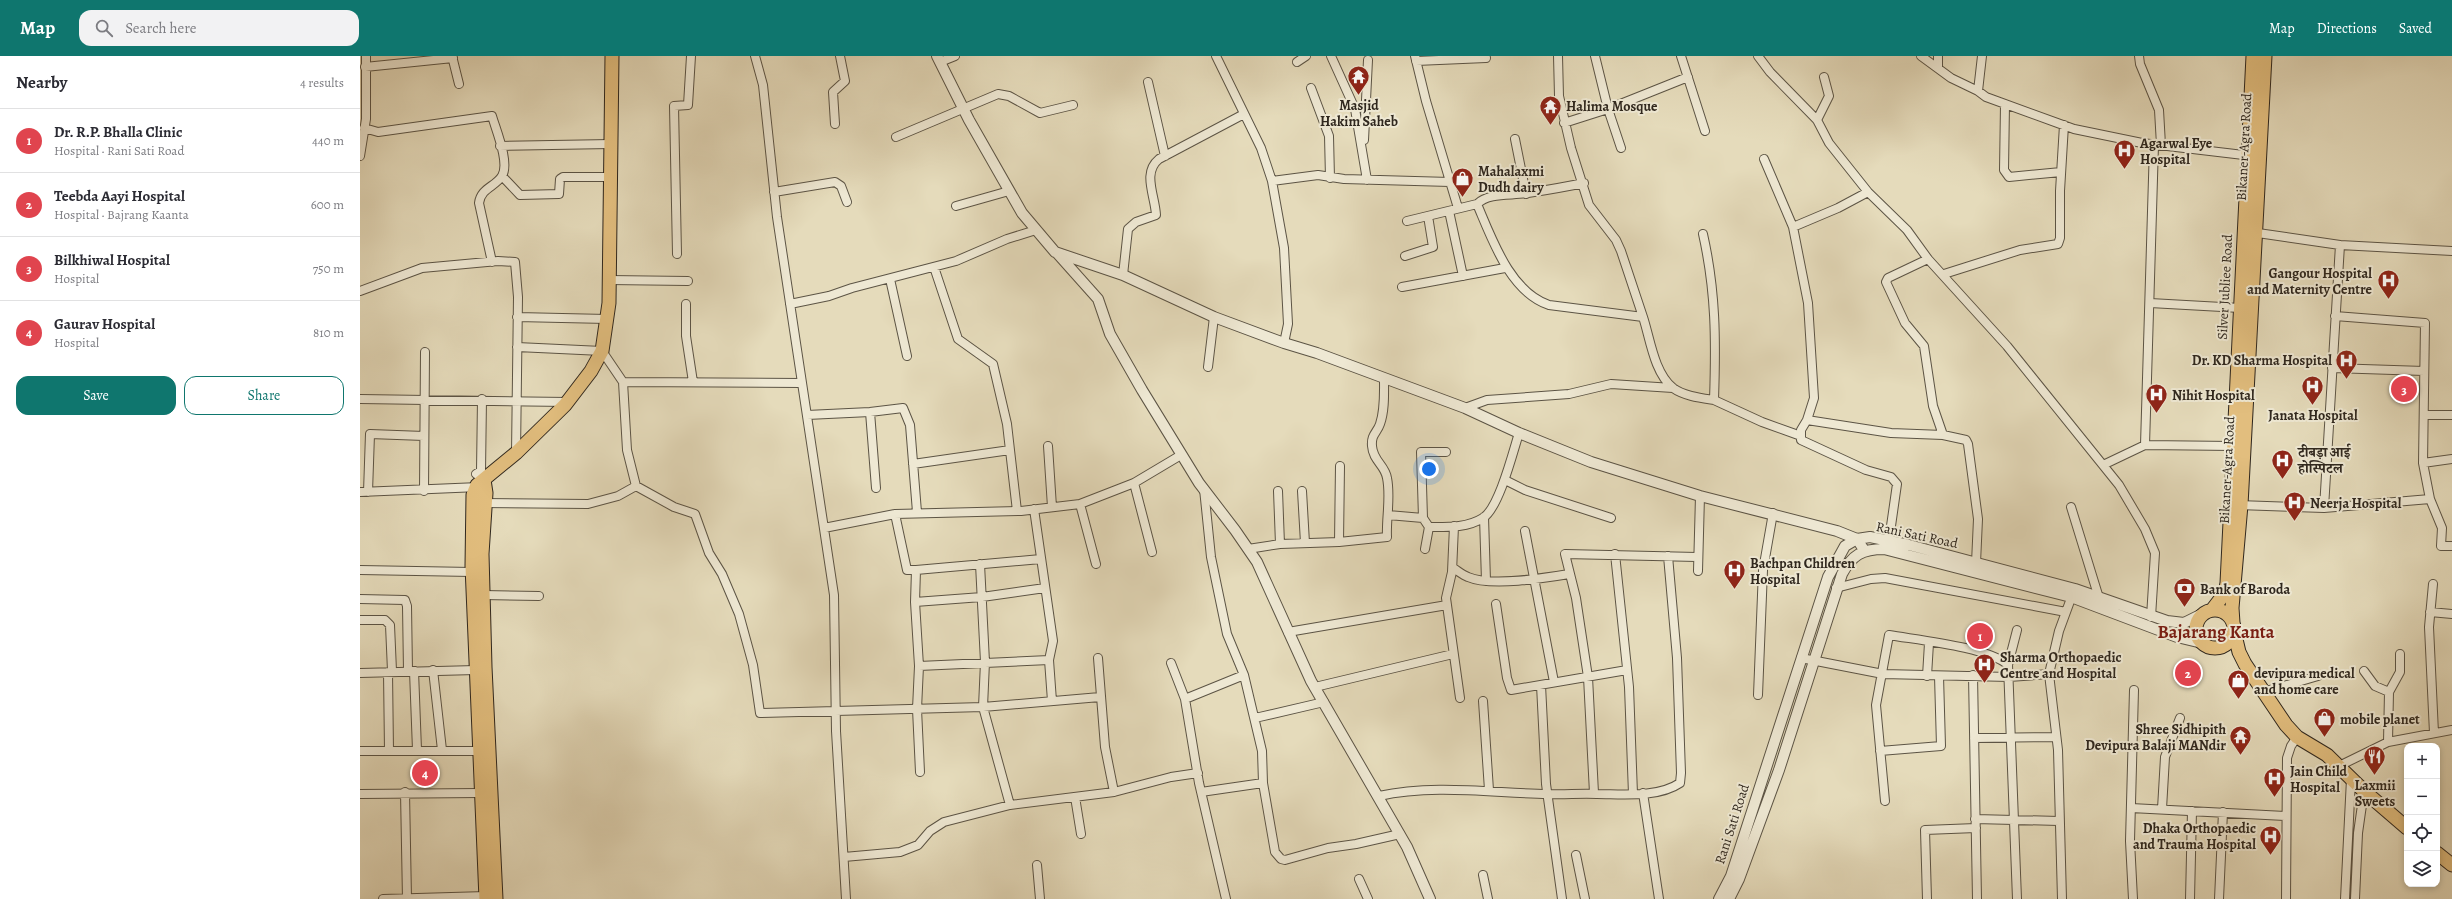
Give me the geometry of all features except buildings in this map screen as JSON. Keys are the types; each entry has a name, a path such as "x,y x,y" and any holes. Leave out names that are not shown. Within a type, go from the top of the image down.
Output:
{"main road":[{"path":"489,898 480,793 472,572 480,482 516,453 568,402 591,371 602,351 607,319 609,280 612,56"},
{"name":"Silver Jubliee Road","path":"2208,612 2225,594 2236,504 2233,446 2240,308 2249,231 2253,156 2253,56"},
{"name":"Bikaner-Agra Road","path":"2253,156 2265,56"},
{"name":"Bikaner-Agra Road","path":"2249,231 2232,608 2239,652 2245,664 2262,692 2297,737"},
{"path":"479,503 482,554 489,898"},
{"path":"2218,649 2229,642 2234,627 2228,615 2221,611 2208,612 2198,620 2196,628 2197,636 2202,643 2209,648 2218,649 2235,655 2245,664"},
{"path":"2297,737 2327,755 2364,791 2404,825"},
{"path":"2440,856 2452,866"}],"street":[{"path":"360,156 364,128 363,88 366,56"},
{"path":"677,254 674,106 688,106 691,56"},
{"path":"755,56 763,85 774,192 834,595 836,712 846,899"},
{"path":"834,124 833,92 845,81 840,56"},
{"path":"955,56 939,59 964,109 1022,213 1098,299 1110,334 1181,455 1257,562 1288,632 1315,687 1400,834 1430,899"},
{"path":"1216,56 1261,148 1272,181 1284,248 1288,324 1284,344"},
{"path":"1297,62 1306,56"},
{"path":"1331,56 1352,99 1363,147 1367,180"},
{"path":"1558,56 1559,96 1564,123 1593,212 1616,240 1621,251 1661,373 1673,388"},
{"path":"1595,56 1608,109 1621,148"},
{"path":"1681,56 1705,131"},
{"path":"1758,56 1770,72 1818,120 1829,143 1868,192 1907,230 1928,259 1944,274 2007,346 2103,465 2135,510 2152,542 2155,553 2151,617"},
{"path":"1921,56 1951,78 1978,91 1986,97 2064,125 2158,145 2253,156"},
{"path":"1938,56 1938,68"},
{"path":"1978,91 1982,56"},
{"path":"2139,56 2140,64 2159,110 2145,445"},
{"path":"365,67 452,57 459,84"},
{"path":"1458,208 1416,58 1486,58"},
{"path":"1363,147 1368,60"},
{"path":"1564,123 1608,109 1688,78"},
{"path":"1818,120 1829,96 1824,78"},
{"path":"1148,82 1165,156"},
{"path":"1311,88 1329,136 1330,178"},
{"path":"896,137 998,94 1010,96 1040,113 1073,105"},
{"path":"2005,104 2004,170 2006,175 2061,172"},
{"path":"1123,275 1128,229 1136,222 1156,215 1150,174 1152,166 1165,156 1244,114"},
{"path":"364,128 378,132 492,116 500,146 505,158 502,176 484,191 479,203 492,262"},
{"path":"1944,274 2020,250 2058,244 2060,238 2061,172 2064,125"},
{"path":"1515,139 1526,194"},
{"path":"500,146 611,144"},
{"path":"1764,159 1794,227 1804,282 1810,328 1814,398 1808,420 1803,425 1801,440 1866,470 1891,477 1897,484 1889,540"},
{"path":"1272,181 1314,175 1330,178 1367,180 1450,182"},
{"path":"502,176 517,193 523,195 559,194 560,179 563,176 610,177"},
{"path":"774,192 835,182 841,186 847,202"},
{"path":"1407,221 1477,204 1481,200 1506,194 1526,194 1584,183"},
{"path":"956,206 1010,191"},
{"path":"1794,227 1838,208 1868,192"},
{"path":"1477,204 1506,268 1528,292 1545,304 1642,317"},
{"path":"1449,211 1463,276"},
{"path":"1405,256 1433,247 1428,216"},
{"path":"790,304 829,296 852,288 956,261 1007,239 1036,230"},
{"path":"2249,231 2340,246 2452,251"},
{"path":"1703,234 1713,289 1716,318 1714,400"},
{"path":"2324,508 2340,246"},
{"path":"1055,252 1123,275 1214,317 1284,344 1317,353 1465,408 1519,433 1591,462 1700,496 1772,513 1857,539 1864,550"},
{"path":"1928,259 1888,278 1886,282 1906,324 1924,346 1934,406 1943,435"},
{"path":"360,291 422,268 492,262 515,262 517,316 516,453"},
{"path":"934,266 958,339 993,364 1010,450 1017,511"},
{"path":"1402,287 1506,268"},
{"path":"890,279 907,356"},
{"path":"609,280 688,281"},
{"path":"2150,303 2240,308"},
{"path":"686,304 686,336 693,382"},
{"path":"517,316 607,319"},
{"path":"2335,316 2425,323 2423,463 2430,499 2442,528 2441,546 2452,546"},
{"path":"1208,367 1214,317"},
{"path":"517,347 602,351 624,382 627,450 636,486 674,507 695,514 709,553 722,574 739,614 753,665 760,713 810,710 836,712 917,709 1100,698"},
{"path":"424,491 425,352"},
{"path":"2332,368 2424,371"},
{"path":"1248,549 1280,544 1339,542 1387,537 1388,481 1385,470 1374,458 1371,446 1373,433 1380,426 1384,400 1384,378"},
{"path":"624,382 802,383"},
{"path":"1465,408 1487,400 1569,394 1611,384 1673,388 1689,395 1714,400 1762,422 1801,436"},
{"path":"360,399 516,399 568,402"},
{"path":"370,434 364,492 424,491 480,482 482,399"},
{"path":"807,415 870,412 903,408 910,425 917,512"},
{"path":"870,412 876,488"},
{"path":"2424,415 2452,415"},
{"path":"1808,420 1891,433 1943,435 1962,438 1968,444 1978,519 1976,562"},
{"path":"1429,527 1454,526 1484,517 1491,508 1505,480 1519,433"},
{"path":"360,434 424,436"},
{"path":"2103,465 2145,445 2233,446"},
{"path":"1048,446 1052,507"},
{"path":"913,464 1010,450"},
{"path":"1425,549 1429,527 1423,518 1421,452 1446,452"},
{"path":"824,528 895,514 917,512 1017,511 1080,504 1134,483 1181,455"},
{"path":"2423,463 2452,459"},
{"path":"1339,542 1340,466"},
{"path":"1505,480 1525,490 1611,518"},
{"path":"1134,483 1152,552"},
{"path":"479,503 588,504 618,496 636,486"},
{"path":"1204,489 1211,558 1227,634 1244,675 1262,751 1263,782 1271,838 1275,852 1281,859 1400,834"},
{"path":"1278,491 1280,544"},
{"path":"1302,491 1305,543"},
{"path":"1698,571 1697,557 1700,496"},
{"path":"2236,504 2324,508 2430,499"},
{"path":"1080,504 1096,564"},
{"path":"2071,507 2099,598"},
{"path":"1034,509 1053,641 1049,660 1052,701"},
{"path":"1758,695 1763,570 1772,513"},
{"path":"895,514 907,570 1041,559"},
{"path":"1388,515 1423,518"},
{"path":"1484,517 1486,581"},
{"path":"1454,526 1453,568 1446,594 1460,698"},
{"path":"1525,531 1554,682"},
{"name":"Rani Sati Road","path":"1719,899 1735,877 1801,658 1834,562 1845,546 1857,539 1870,537 1889,540 1976,562 2073,593 2099,598 2151,617 2184,623 2208,612"},
{"path":"1730,899 1735,877 1779,770 1836,588 1849,561 1864,550 1884,549 2073,593 2166,633 2202,643"},
{"path":"1594,794 1587,675 1576,598 1565,554 1697,557"},
{"path":"1615,554 1633,738 1633,794"},
{"path":"1379,796 1404,790 1489,790 1548,794 1633,794 1672,788 1680,783 1681,773 1677,658 1668,556"},
{"path":"980,564 985,662 983,706 1010,805"},
{"path":"1453,568 1469,578 1486,581 1534,580 1569,574"},
{"path":"360,570 472,572"},
{"path":"918,570 916,570 915,602 919,666 917,709 920,772"},
{"path":"1836,588 1871,579 1885,578 2066,612"},
{"path":"2434,584 2430,612 2434,733"},
{"path":"915,602 982,597 1045,588"},
{"path":"2062,899 2056,736 2049,674 2066,612 2073,593"},
{"path":"483,595 539,596"},
{"path":"360,599 405,600 407,606 417,750"},
{"path":"1496,604 1509,688 1514,690 1587,675 1627,670"},
{"path":"1288,632 1447,605"},
{"path":"2430,612 2452,614"},
{"path":"360,620 385,620 390,625 389,751"},
{"path":"2017,630 2008,665 2017,899"},
{"path":"1885,801 1876,705 1883,674 1888,636 1929,642 1987,654 2001,658 2008,665"},
{"path":"1927,676 1929,642"},
{"path":"1315,687 1453,654"},
{"path":"2388,742 2389,692 2400,672 2400,654"},
{"path":"1098,658 1105,747 1114,792"},
{"path":"1801,658 1883,674 2009,677 2049,674"},
{"path":"919,666 1049,660"},
{"path":"1171,663 1185,699 1201,792 1226,899"},
{"path":"433,670 442,750"},
{"path":"360,673 476,670"},
{"path":"2364,671 2375,686 2389,692"},
{"path":"1185,699 1244,675"},
{"path":"1973,675 1977,899"},
{"path":"1880,751 1941,746 1939,676"},
{"path":"2262,692 2318,676"},
{"path":"1541,685 1548,794 1562,899"},
{"path":"2133,899 2130,841 2134,690"},
{"path":"1483,701 1489,790"},
{"path":"1255,718 1324,702"},
{"path":"2162,809 2165,757 2180,718"},
{"path":"2340,766 2388,742 2452,730"},
{"path":"1974,738 2056,736"},
{"path":"2286,899 2285,816 2287,758 2290,746 2297,737"},
{"path":"360,751 479,751"},
{"path":"844,857 900,852 918,845 930,831 944,822 1010,805 1114,792 1171,777 1198,773"},
{"path":"2345,899 2351,779"},
{"path":"1201,792 1263,782"},
{"path":"2355,899 2364,791"},
{"path":"405,792 407,898"},
{"path":"360,794 405,792 480,793"},
{"path":"1643,793 1659,899"},
{"path":"1075,797 1081,834"},
{"path":"2131,808 2285,816"},
{"path":"2190,899 2192,811"},
{"path":"2219,899 2223,812"},
{"path":"1976,819 2060,821"},
{"path":"1927,899 1925,830 1976,828"},
{"path":"1576,855 1585,899"},
{"path":"1037,865 1040,899"},
{"path":"1483,875 1488,899"},
{"path":"1359,878 1368,899"},
{"path":"383,899 489,898"}],"place":[{"name":"Masjid Hakim Saheb","path":"1359,96"},
{"name":"Halima Mosque","path":"1551,126"},
{"name":"Agarwal Eye Hospital","path":"2125,170"},
{"name":"Mahalaxmi Dudh dairy","path":"1462,198"},
{"name":"Gangour Hospital and Maternity Centre","path":"2388,300"},
{"name":"Dr. KD Sharma Hospital","path":"2347,380"},
{"name":"Bilkhiwal Hospital","path":"2404,389"},
{"name":"Janata Hospital","path":"2313,406"},
{"name":"Nihit Hospital","path":"2157,414"},
{"name":"टीबड़ा आई होस्पिटल","path":"2283,480"},
{"name":"Neerja Hospital","path":"2295,522"},
{"name":"Bachpan Children Hospital","path":"1735,590"},
{"name":"Bank of Baroda","path":"2185,608"},
{"name":"Dr. R.P. Bhalla Clinic","path":"1980,636"},
{"name":"Teebda Aayi Hospital","path":"2188,673"},
{"name":"Sharma Orthopaedic Centre and Hospital","path":"1984,684"},
{"name":"devipura medical and home care","path":"2239,700"},
{"name":"mobile planet","path":"2325,738"},
{"name":"Shree Sidhipith Devipura Balaji MANdir","path":"2241,756"},
{"name":"Gaurav Hospital","path":"425,773"},
{"name":"Laxmii Sweets","path":"2375,776"},
{"name":"Jain Child Hospital","path":"2274,798"},
{"name":"Dhaka Orthopaedic and Trauma Hospital","path":"2271,856"}],"district":[{"name":"Bajarang Kanta","path":"2216,632"}]}
